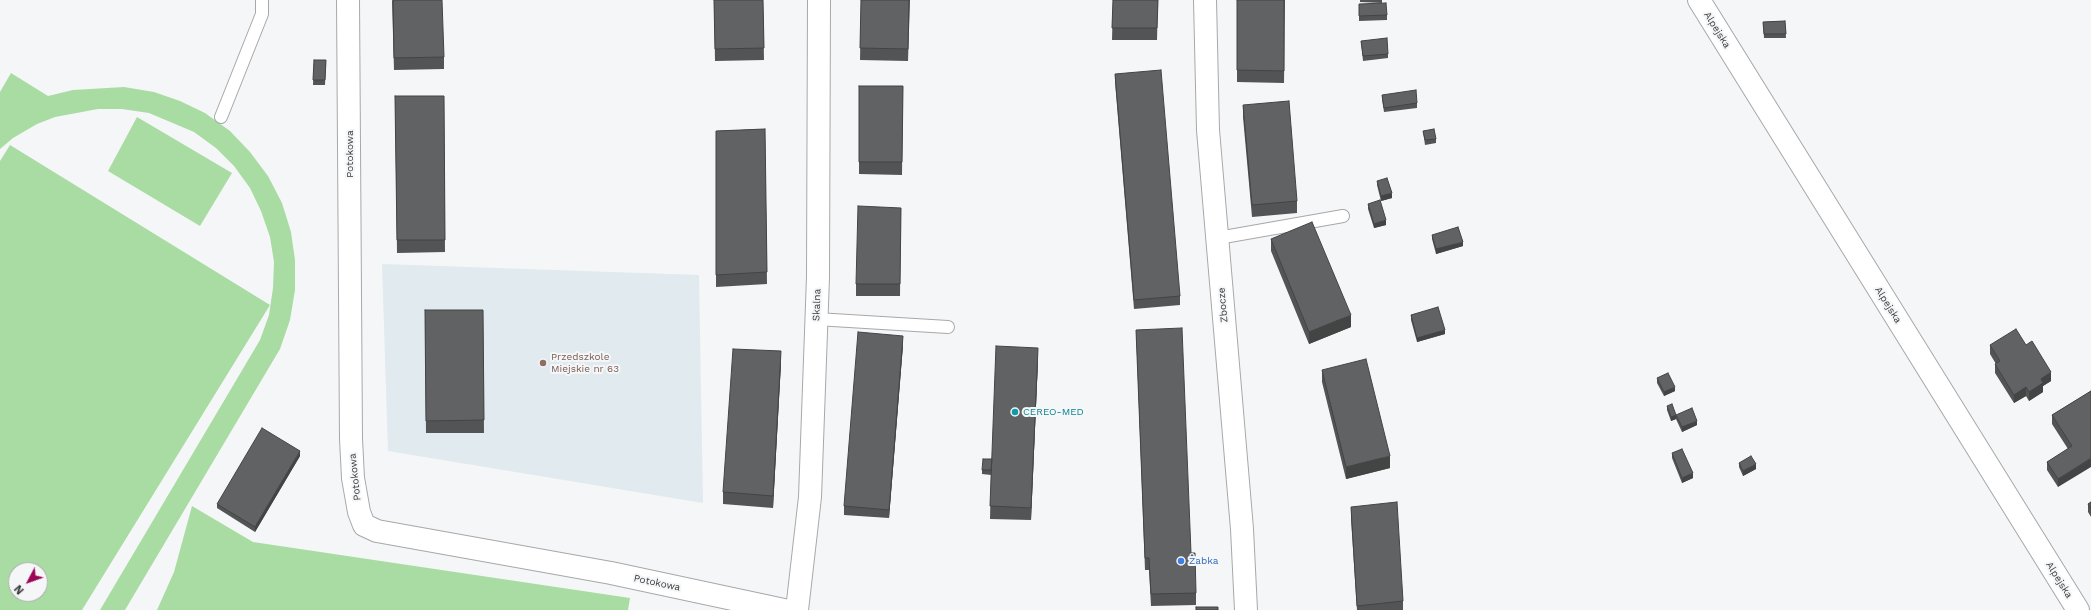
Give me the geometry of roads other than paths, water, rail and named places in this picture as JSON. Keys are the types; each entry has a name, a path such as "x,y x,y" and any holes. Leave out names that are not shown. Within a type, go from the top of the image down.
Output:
{"street":[{"name":"Potokowa","path":"348,0 351,439 353,478 359,512 364,525 377,531 611,573 784,610"},
{"name":"Skalna","path":"797,610 810,497 816,319 819,0"},
{"name":"Zbocze","path":"1205,0 1208,130 1242,528 1246,610"},
{"name":"Alpejska","path":"1699,0 2078,610"}],"lane":[{"path":"221,117 262,14 262,0"},
{"path":"1218,238 1239,236 1342,216"},
{"path":"816,319 948,327"}],"place":[{"name":"Przedszkole Miejskie nr 63","path":"543,363"},
{"name":"CEREO-MED","path":"1015,412"},
{"name":"Żabka","path":"1181,561"}]}
